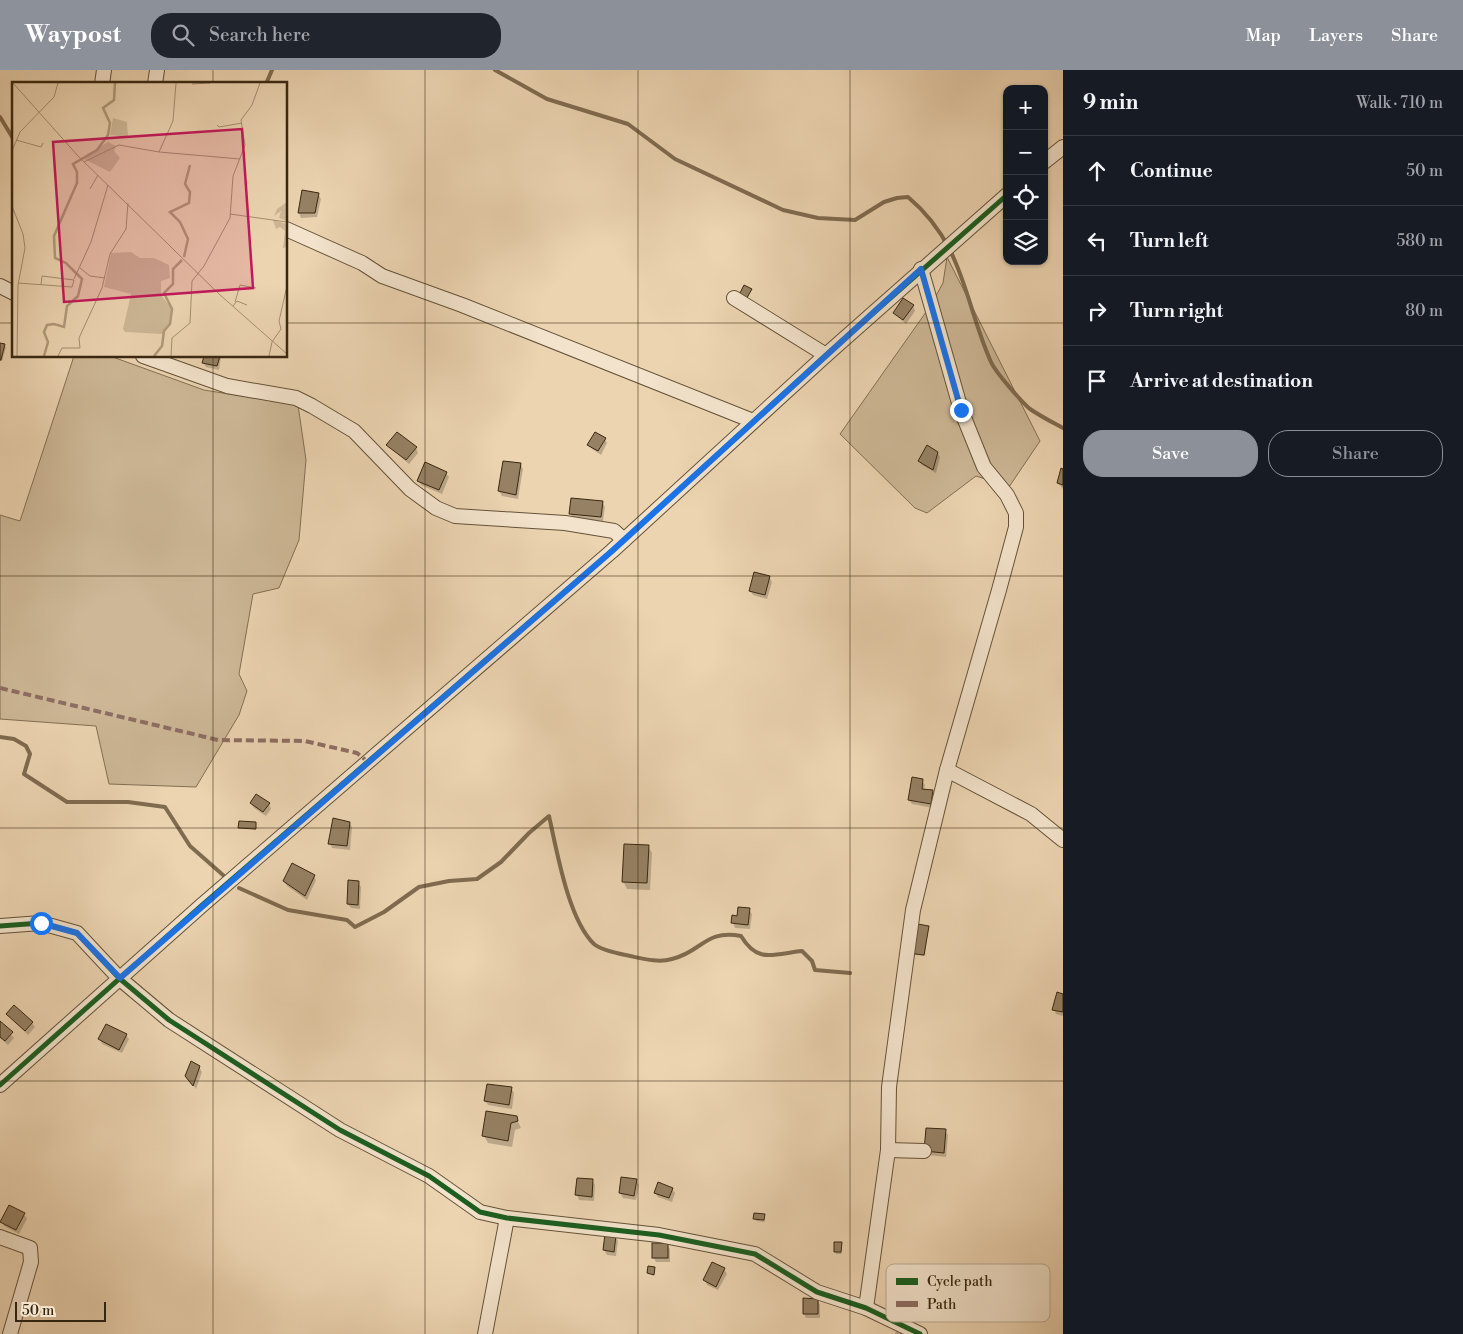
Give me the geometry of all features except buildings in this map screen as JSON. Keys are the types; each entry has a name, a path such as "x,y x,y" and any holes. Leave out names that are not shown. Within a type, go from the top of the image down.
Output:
{"street":[{"path":"1048,159 1063,147"},
{"path":"0,1085 120,978 624,540 921,269 1003,198"},
{"path":"288,231 362,263 382,276 462,305 753,421"},
{"path":"866,1308 888,1150 889,1086 912,917 947,770 1016,526 1016,513 1007,495 984,467 961,410 921,269"},
{"path":"0,286 12,292"},
{"path":"734,298 826,355"},
{"path":"149,358 227,386 296,398 312,406 354,431 410,490 436,508 455,516 564,523 614,531 624,540"},
{"path":"947,770 1031,814 1063,840"},
{"path":"0,926 41,923 77,933 120,978 169,1020 340,1130 429,1176 480,1212 507,1218 659,1235 755,1254 817,1292 866,1308 886,1318"},
{"path":"888,1150 924,1151"},
{"path":"485,1334 507,1218"},
{"path":"0,1237 30,1248 30,1262 10,1334"},
{"path":"895,1322 920,1334"}],"shaded area":[{"path":"947,257 1040,441 1009,487 976,476 927,513 915,508 840,434 931,305 943,283"},
{"path":"73,358 116,358 204,390 298,405 306,460 299,540 279,588 253,594 239,674 247,691 239,715 196,787 109,784 96,726 0,719 0,515 20,521"}],"waterway":[{"path":"267,82 272,70"},
{"path":"495,70 547,99 628,124 675,159 783,210 818,218 855,220 884,202 908,197 927,215 941,234 952,254 994,367 1009,387 1030,409 1063,428"},
{"path":"0,117 12,137"},
{"path":"0,737 14,739 26,746 30,754 24,774 67,802 128,802 165,807 190,846 223,875"},
{"path":"239,888 288,910 347,920 355,927 384,912 419,887 449,881 477,879 501,862 529,833 549,816 570,902 585,933 597,946 622,954 662,961 682,956 711,938 729,935 741,936 747,945 760,954 774,955 802,951 812,961 815,970 850,973"}],"marked path":[{"path":"0,688 218,740 305,741 357,753 368,762"}],"cycle path":[{"path":"0,1085 201,906 612,551 826,355 1003,199"},
{"path":"0,926 41,923 77,933 119,978 169,1020 340,1130 429,1176 480,1212 507,1218 659,1235 755,1254 817,1292 866,1308 886,1318"},
{"path":"895,1322 920,1334"}],"route":[{"path":"41,923 77,933 120,978 200,906 612,551 921,269 961,410"}]}
